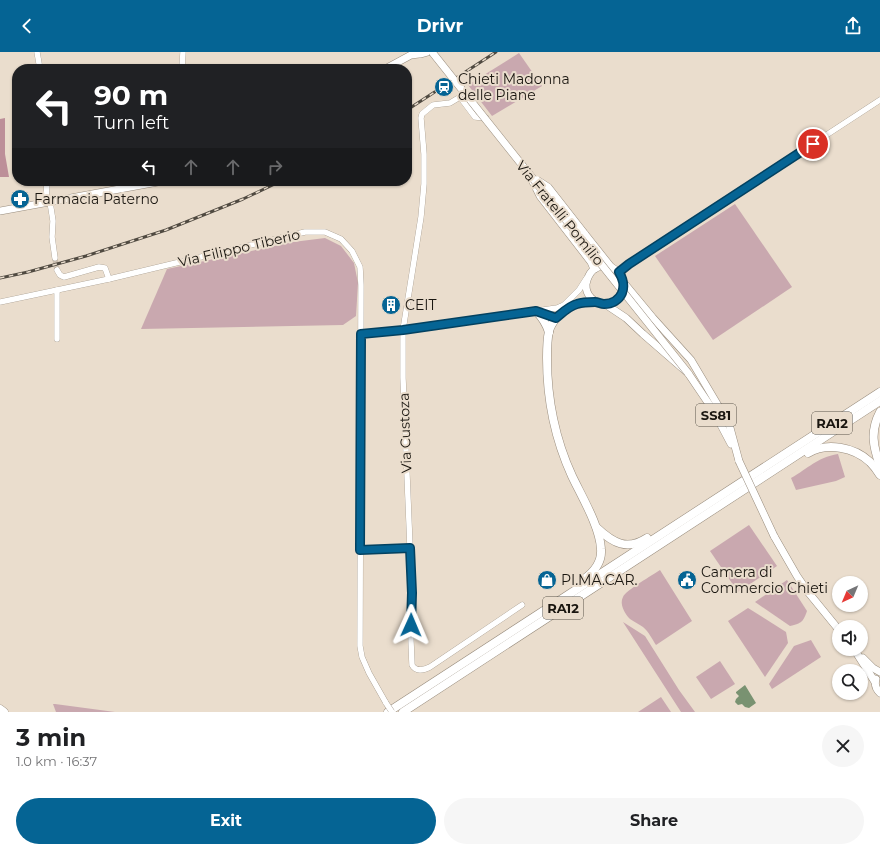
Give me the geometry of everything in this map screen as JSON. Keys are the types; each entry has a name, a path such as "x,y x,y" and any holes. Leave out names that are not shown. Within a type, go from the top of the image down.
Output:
{"highway":[{"path":"536,311 546,324 549,332"},
{"path":"556,318 549,332 547,351 549,398 553,422 566,462 597,528 601,550 598,563 592,573 577,584 573,592"},
{"name":"RA12","path":"388,712 880,392"},
{"name":"RA12","path":"403,712 880,401"},
{"path":"880,412 875,425 874,446 880,466"},
{"path":"788,461 801,457 818,448 841,448 862,456 870,462 880,475"},
{"path":"597,528 606,537 623,544 636,544 652,535 664,533"},
{"path":"0,709 4,712"}],"main road":[{"path":"391,64 404,52"},
{"path":"394,64 411,55 428,52"},
{"name":"Via Fratelli Pomilio","path":"432,52 688,373 722,426 774,536 797,576 832,622"},
{"path":"531,176 548,187 609,267"},
{"path":"531,176 540,196 579,244 594,269"},
{"path":"0,211 136,186"},
{"path":"688,373 626,318 605,304 592,299 588,294 586,282 588,276 594,269 598,267 609,267 619,272 624,283 691,360 729,424 739,461"},
{"path":"605,304 617,300 621,295 624,283"},
{"path":"858,656 875,682 877,690 880,693"},
{"path":"861,656 873,668 880,672"},
{"path":"875,682 880,675"}],"street":[{"path":"37,52 39,64"},
{"path":"182,64 183,52"},
{"name":"Via Fratelli Pomilio","path":"460,97 475,117 490,119 609,267"},
{"name":"Via Custoza","path":"460,97 450,103 433,105 422,114 421,118 424,154 424,184 421,217 403,330 403,378 412,593 411,661 414,669 426,669 430,667 522,605"},
{"path":"619,272 644,254 880,100"},
{"path":"48,186 48,202 53,221 52,237 55,258"},
{"name":"Via Filippo Tiberio","path":"0,302 58,290 305,232 325,232 341,239 352,251 360,267 361,285 360,646 362,657 368,673 392,712"},
{"path":"57,270 60,275 64,277 99,267 105,268 109,278"},
{"path":"556,318 564,305 579,290 588,276"},
{"path":"57,339 58,290"},
{"path":"556,318 566,309 575,304 597,302"},
{"path":"361,334 403,330 557,308 564,305"},
{"path":"536,311 556,318"},
{"path":"360,550 410,548"}],"shaded area":[{"path":"519,53 542,86 492,116 468,85"},
{"path":"5,118 5,154 9,177 0,177 0,119"},
{"path":"735,204 792,287 713,340 655,256"},
{"path":"325,238 341,246 354,263 358,283 356,316 343,325 141,329 167,269 293,242"},
{"path":"838,454 845,477 836,481 796,490 791,478 818,461"},
{"path":"749,525 777,566 738,592 710,551"},
{"path":"660,570 692,621 656,645 645,629 628,617 623,609 622,600 625,594"},
{"path":"787,580 807,611 802,622 790,626 755,602"},
{"path":"748,608 786,632 788,643 765,677 728,621"},
{"path":"623,622 645,636 679,690 695,712 681,712"},
{"path":"811,640 821,657 772,689 769,684 794,646"},
{"path":"720,661 735,684 711,699 696,677"},
{"path":"745,685 756,703 749,708 742,704 738,705 735,702 739,696 736,692"},
{"path":"661,697 671,712 638,712"},
{"path":"53,704 115,712 56,712"}],"tunnel":[{"path":"55,258 57,270"}],"railway":[{"path":"412,107 496,52"},
{"path":"0,278 86,256 166,230 243,199 270,186"}],"place":[{"name":"Chieti Madonna delle Piane","path":"444,87"},
{"name":"Farmacia Paterno","path":"20,199"},
{"name":"CEIT","path":"391,305"},
{"name":"PI.MA.CAR.","path":"547,580"},
{"name":"Camera di Commercio Chieti","path":"687,580"}],"route":[{"path":"411,625 412,593 410,548 360,550 361,334 403,330 536,311 556,318 566,309 575,304 588,302 597,302 601,304 611,303 617,300 621,295 624,283 619,272 629,264 813,144"}]}
